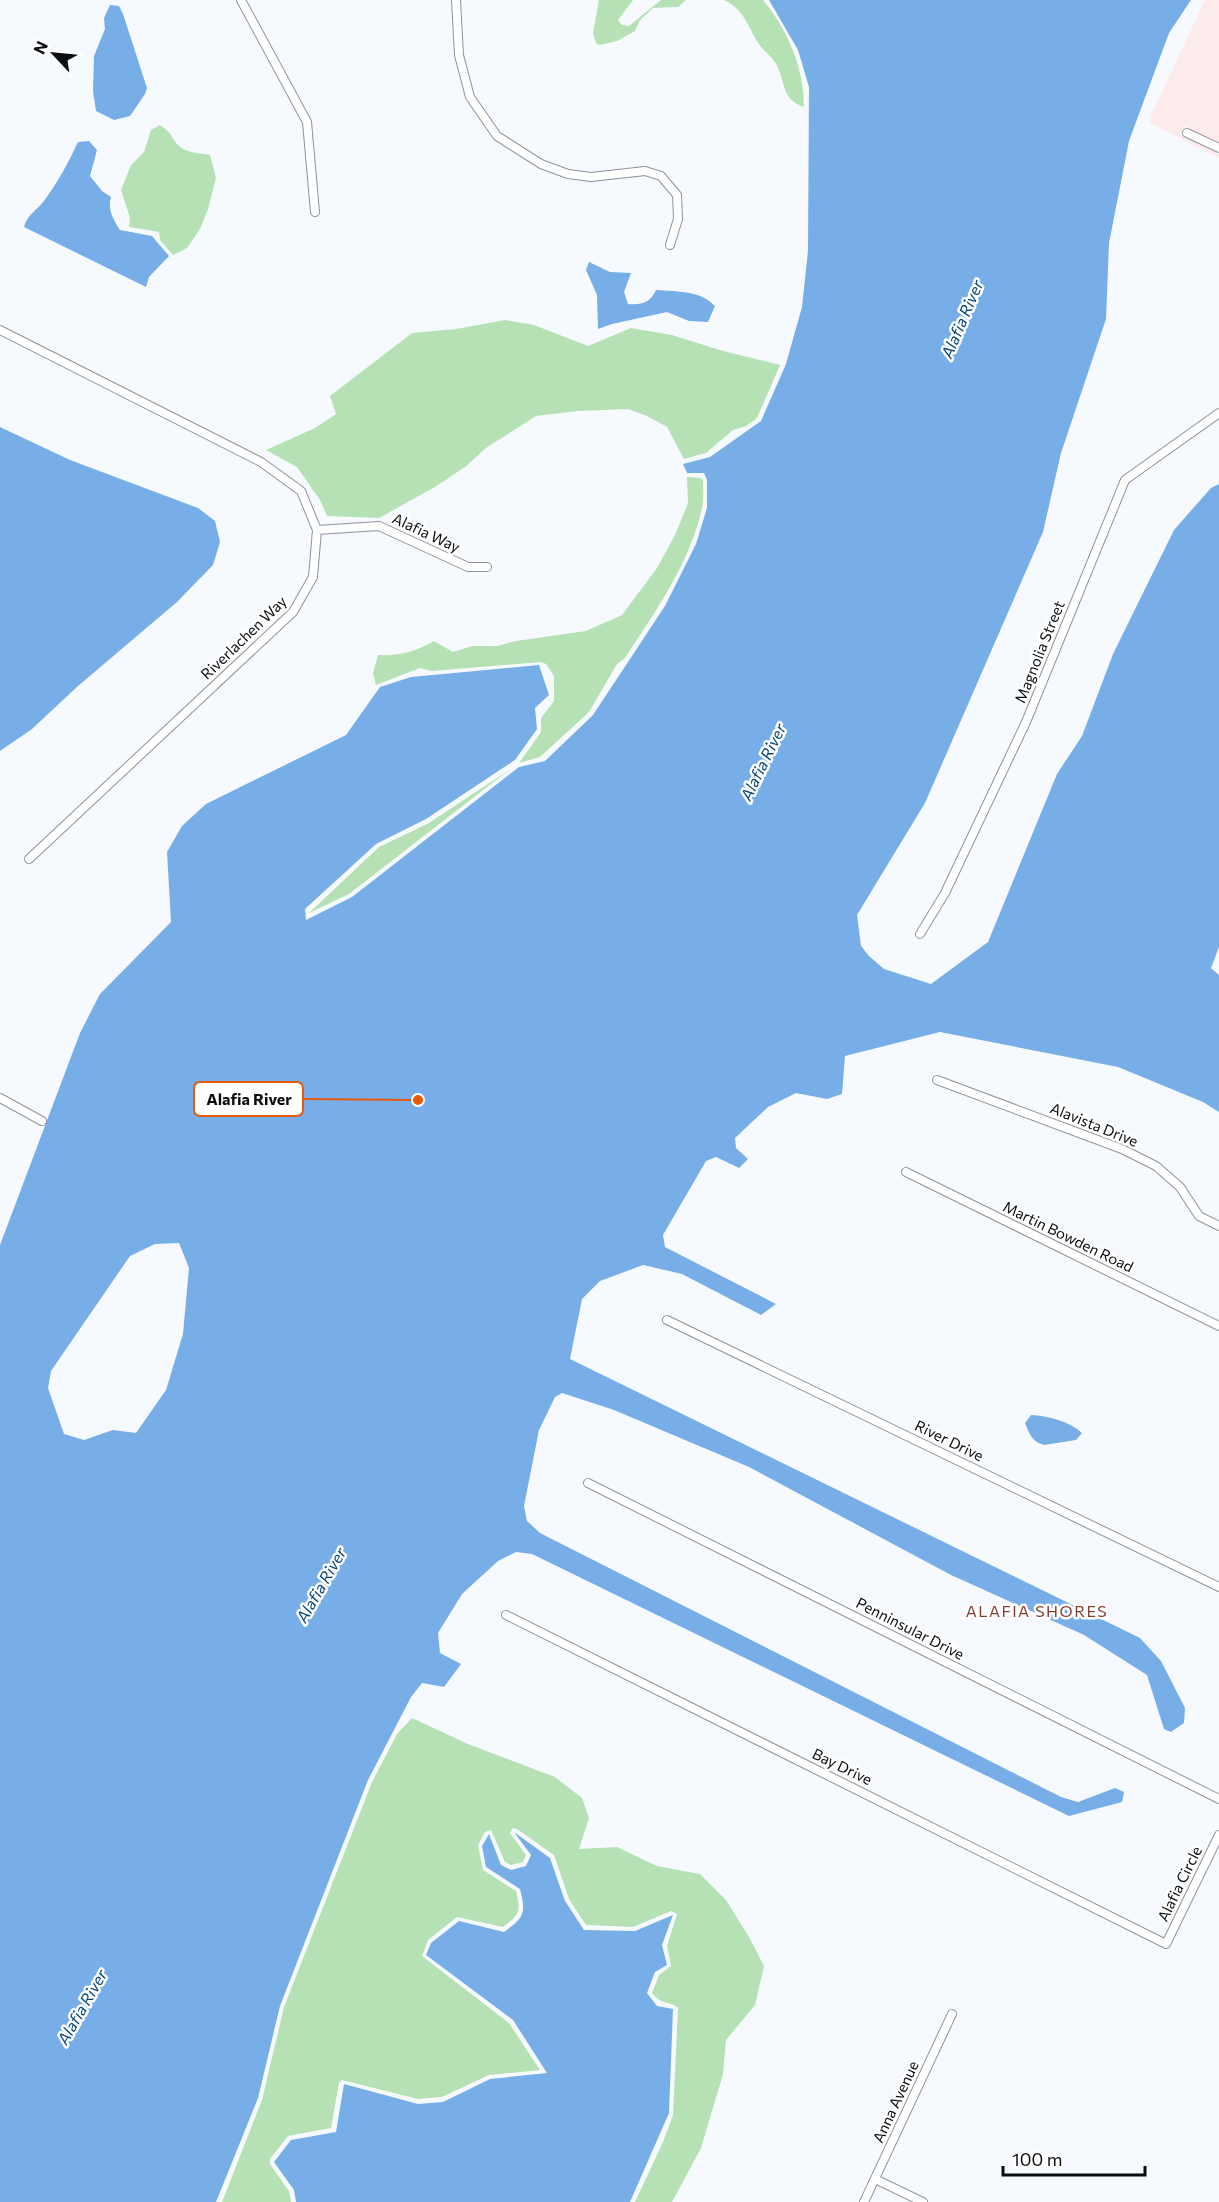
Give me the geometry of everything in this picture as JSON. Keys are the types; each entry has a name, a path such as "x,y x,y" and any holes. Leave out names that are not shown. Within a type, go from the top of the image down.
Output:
{"street":[{"path":"241,0 307,122 315,212"},
{"path":"456,0 459,55 470,97 497,136 541,164 568,174 591,177 645,171 661,176 676,195 678,219 670,245"},
{"path":"1187,133 1219,148"},
{"name":"Riverlachen Way","path":"0,330 261,462 301,491 317,530 313,577 293,612 29,859"},
{"name":"Magnolia Street","path":"920,934 945,893 1026,722 1125,480 1219,413"},
{"name":"Alafia Way","path":"317,530 379,526 468,567 487,567"},
{"name":"Alavista Drive","path":"937,1080 1122,1149 1156,1166 1180,1187 1199,1216 1219,1226"},
{"path":"0,1098 42,1121"},
{"name":"Martin Bowden Road","path":"906,1172 1219,1326"},
{"name":"River Drive","path":"668,1320 1219,1587"},
{"name":"Penninsular Drive","path":"588,1483 1219,1799"},
{"name":"Bay Drive","path":"506,1615 1166,1944"},
{"name":"Alafia Circle","path":"1166,1944 1219,1835"},
{"name":"Anna Avenue","path":"864,2202 952,2014"},
{"path":"875,2179 923,2202"}],"shaded area":[{"path":"1205,0 1219,0 1219,143 1184,126 1180,135 1219,154 1219,158 1150,123 1151,115"}],"green space":[{"path":"599,0 633,0 618,20 622,25 629,26 661,0 686,0 678,7 653,8 640,20 635,31 617,41 600,45 596,43 593,33"},
{"path":"724,0 763,0 772,12 787,37 798,64 804,107 791,100 775,63 759,44 737,9"},
{"path":"160,125 184,149 210,155 216,178 200,229 187,248 173,255 160,240 159,232 129,227 130,218 121,190 131,165 144,152 151,130"},
{"path":"505,320 534,325 588,346 631,328 672,335 780,365 757,418 746,426 733,430 706,453 684,459 667,427 628,409 536,416 486,448 465,467 435,487 379,518 327,516 320,500 297,467 266,450 315,428 336,414 330,396 412,333 456,329"},
{"path":"687,477 703,480 703,502 696,528 680,568 648,623 625,658 617,664 589,712 540,757 519,763 541,732 541,718 554,701 554,676 546,664 541,662 432,671 420,668 376,685 373,673 378,655 407,653 434,641 453,652 472,646 497,646 586,631 622,615 657,568 675,535 688,503"},
{"path":"509,770 349,894 309,913 379,847 429,823"},
{"path":"412,1718 468,1744 555,1777 582,1798 589,1818 579,1849 617,1847 657,1866 700,1874 726,1900 749,1937 764,1966 755,2005 726,2040 723,2074 701,2148 672,2202 635,2202 673,2115 678,2008 663,2002 652,1993 659,1975 671,1966 667,1946 677,1914 671,1911 633,1927 586,1925 569,1899 554,1855 513,1828 510,1833 526,1855 523,1862 511,1865 505,1862 491,1830 485,1832 478,1845 483,1870 516,1891 519,1908 516,1915 503,1927 457,1917 428,1940 422,1956 509,2023 540,2070 489,2075 442,2097 418,2099 342,2080 339,2083 331,2128 288,2136 270,2159 270,2164 289,2191 291,2202 222,2202 262,2100 284,2007 372,1782 397,1734"}],"water":[{"name":"Alafia River","path":"769,0 1191,0 1169,33 1129,141 1109,243 1106,319 1061,453 1043,532 925,803 857,915 861,946 869,956 884,969 931,984 988,942 1057,774 1082,736 1113,654 1174,530 1211,488 1219,484 1219,947 1211,968 1219,975 1219,1112 1203,1102 1118,1067 940,1032 845,1056 842,1094 827,1099 796,1093 768,1107 735,1138 736,1148 748,1159 739,1168 716,1157 706,1161 663,1235 665,1247 776,1304 761,1315 682,1274 643,1265 600,1281 582,1299 570,1359 1140,1638 1161,1661 1185,1708 1184,1723 1171,1732 1164,1729 1147,1675 1084,1635 951,1575 749,1467 614,1410 562,1393 555,1397 539,1430 524,1506 527,1521 540,1533 1061,1797 1078,1802 1115,1788 1124,1792 1122,1802 1069,1816 532,1554 516,1552 498,1561 462,1594 438,1633 440,1653 461,1664 444,1687 422,1683 411,1697 368,1780 280,2006 258,2098 216,2202 0,2202 0,1245 80,1033 100,994 171,922 167,852 182,826 206,804 346,735 380,687 411,677 539,665 549,695 535,708 537,729 515,760 426,819 376,844 305,909 306,920 352,897 519,767 545,761 593,715 665,606 696,544 707,508 707,480 704,473 687,473 683,464 710,457 761,421 786,364 802,307 808,251 809,87 798,50","holes":["179,1243 189,1268 183,1334 166,1390 136,1433 113,1430 84,1440 64,1434 48,1388 51,1371 130,1256 155,1244"]},
{"path":"110,5 119,6 123,14 147,88 130,116 114,120 96,111 93,91 94,56 105,29 104,18"},
{"path":"89,141 97,150 90,176 102,191 111,197 113,219 120,230 152,236 169,256 149,277 146,287 24,227 54,187 78,142"},
{"path":"589,262 610,272 631,273 624,292 628,304 645,302 656,290 695,294 715,306 708,322 689,321 667,312 598,329 597,295 586,270"},
{"path":"0,427 70,460 198,508 215,521 220,542 213,565 177,602 78,686 32,729 0,751"},
{"path":"1031,1415 1058,1420 1082,1433 1076,1440 1040,1444 1032,1437 1025,1423"},
{"path":"514,1832 550,1858 565,1901 584,1930 635,1931 673,1915 662,1945 667,1965 655,1972 647,1993 657,2006 673,2009 669,2113 630,2202 296,2202 294,2190 274,2162 291,2140 336,2132 344,2084 418,2104 443,2102 490,2079 547,2073 513,2020 426,1955 431,1943 459,1921 504,1932 520,1918 523,1904 520,1889 486,1867 482,1846 489,1834 501,1865 511,1870 526,1866 531,1855"}],"place":[{"name":"Alafia River","path":"418,1100"}],"district":[{"name":"ALAFIA SHORES","path":"1037,1611"}]}
